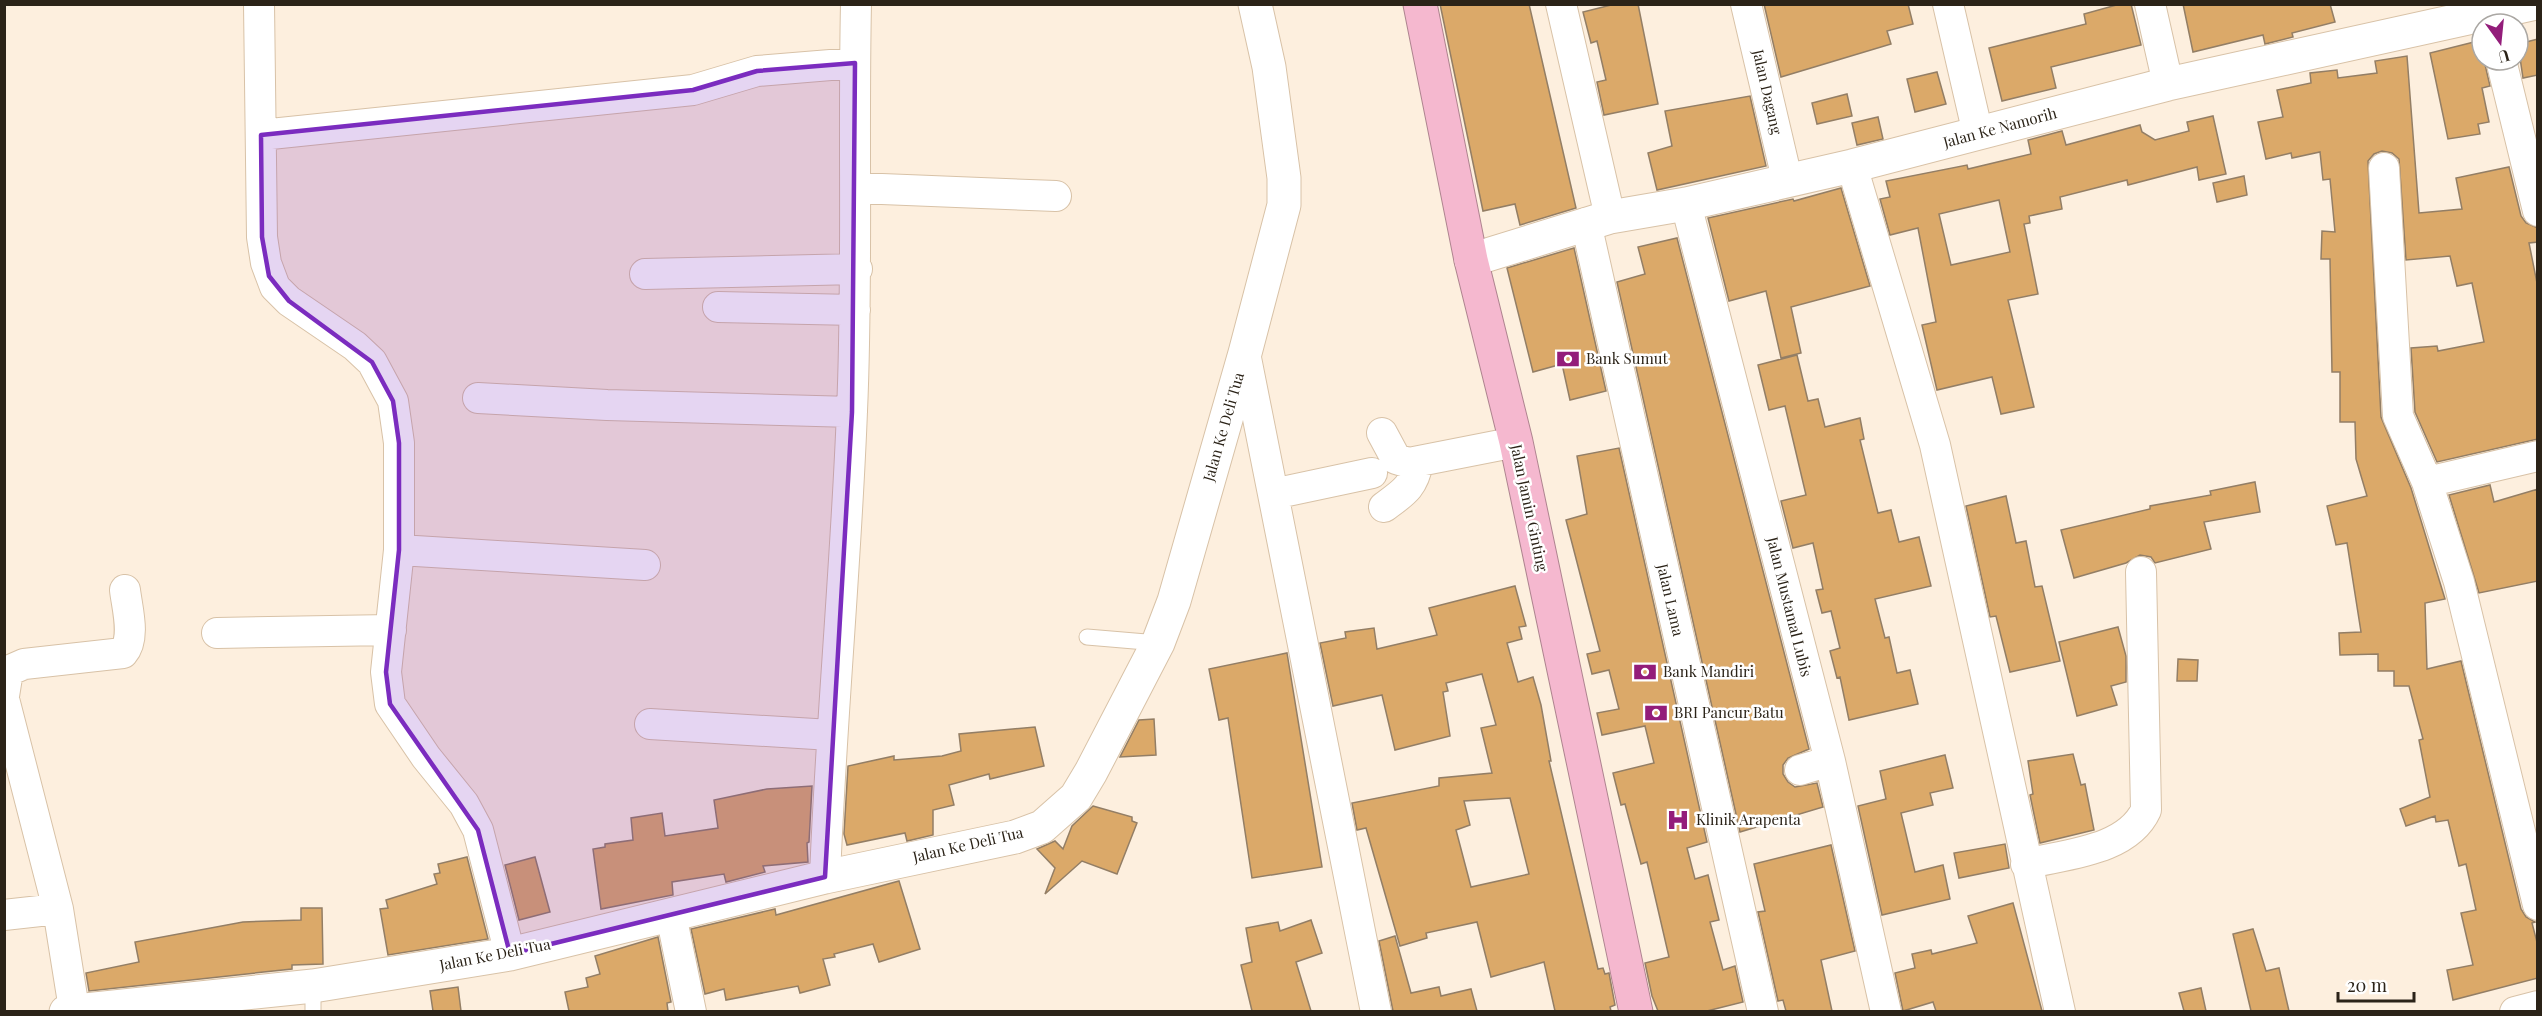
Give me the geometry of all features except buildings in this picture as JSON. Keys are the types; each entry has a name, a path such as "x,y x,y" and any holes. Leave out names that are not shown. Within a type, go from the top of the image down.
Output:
{"highway":[{"name":"Jalan Jamin Ginting","path":"1420,4 1471,260 1516,442 1636,1011"}],"main road":[{"name":"Jalan Ke Deli Tua","path":"70,1010 313,999 510,954 825,877 1016,837 1042,827 1076,797 1158,643 1174,601 1245,353 1284,196 1284,178 1269,67 1255,4"},
{"name":"Jalan Ke Namorih","path":"2499,12 2532,4"},
{"name":"Jalan Ke Namorih","path":"1471,260 1598,220 1686,204 1852,166 2168,84 2470,19"}],"street":[{"path":"259,4 262,237 269,276 275,287 289,301 355,346 372,362 393,401 399,443 399,550 386,672 390,704 400,722 472,818 478,830 510,954"},
{"path":"825,877 831,735 852,412 857,269 856,4"},
{"name":"Jalan Lama","path":"1561,4 1598,220 1762,1011"},
{"name":"Jalan Dagang","path":"1746,4 1787,180"},
{"path":"1948,4 1978,134"},
{"path":"2150,4 2168,84"},
{"path":"261,135 693,90 757,71 855,63"},
{"path":"2504,72 2538,211"},
{"path":"1852,166 1935,445 2026,864 2061,1011"},
{"path":"2384,168 2394,327 2395,400 2398,416 2427,482 2459,582 2538,905"},
{"path":"857,188 1056,196"},
{"name":"Jalan Mustamal Lubis","path":"1686,204 1830,761 1886,1011"},
{"path":"645,274 857,269"},
{"path":"718,307 855,310"},
{"path":"1245,353 1376,1011"},
{"path":"478,398 852,412"},
{"path":"1382,433 1396,459 1409,463 1516,442"},
{"path":"2427,482 2538,456"},
{"path":"1384,507 1403,495 1413,483 1418,462"},
{"path":"1273,494 1372,473"},
{"path":"399,550 645,565"},
{"path":"2026,864 2118,839 2133,830 2146,810 2141,572"},
{"path":"70,1010 58,909 4,698 8,671 24,664 123,653 129,643 130,634 125,590"},
{"path":"217,633 391,630"},
{"path":"650,724 831,735"},
{"path":"1800,770 1830,761"},
{"path":"4,915 58,909"},
{"path":"671,915 691,1011"},
{"path":"2515,1011 2538,1006"}],"lane":[{"path":"1087,637 1158,643"}],"highlighted area":[{"path":"855,63 852,412 825,877 510,954 478,830 390,704 386,672 399,550 399,443 393,401 372,362 289,301 269,276 262,237 261,135 693,90 757,71"}],"place":[{"name":"Bank Sumut","path":"1568,359"},
{"name":"Bank Mandiri","path":"1645,672"},
{"name":"BRI Pancur Batu","path":"1656,713"},
{"name":"Klinik Arapenta","path":"1678,820"}]}
